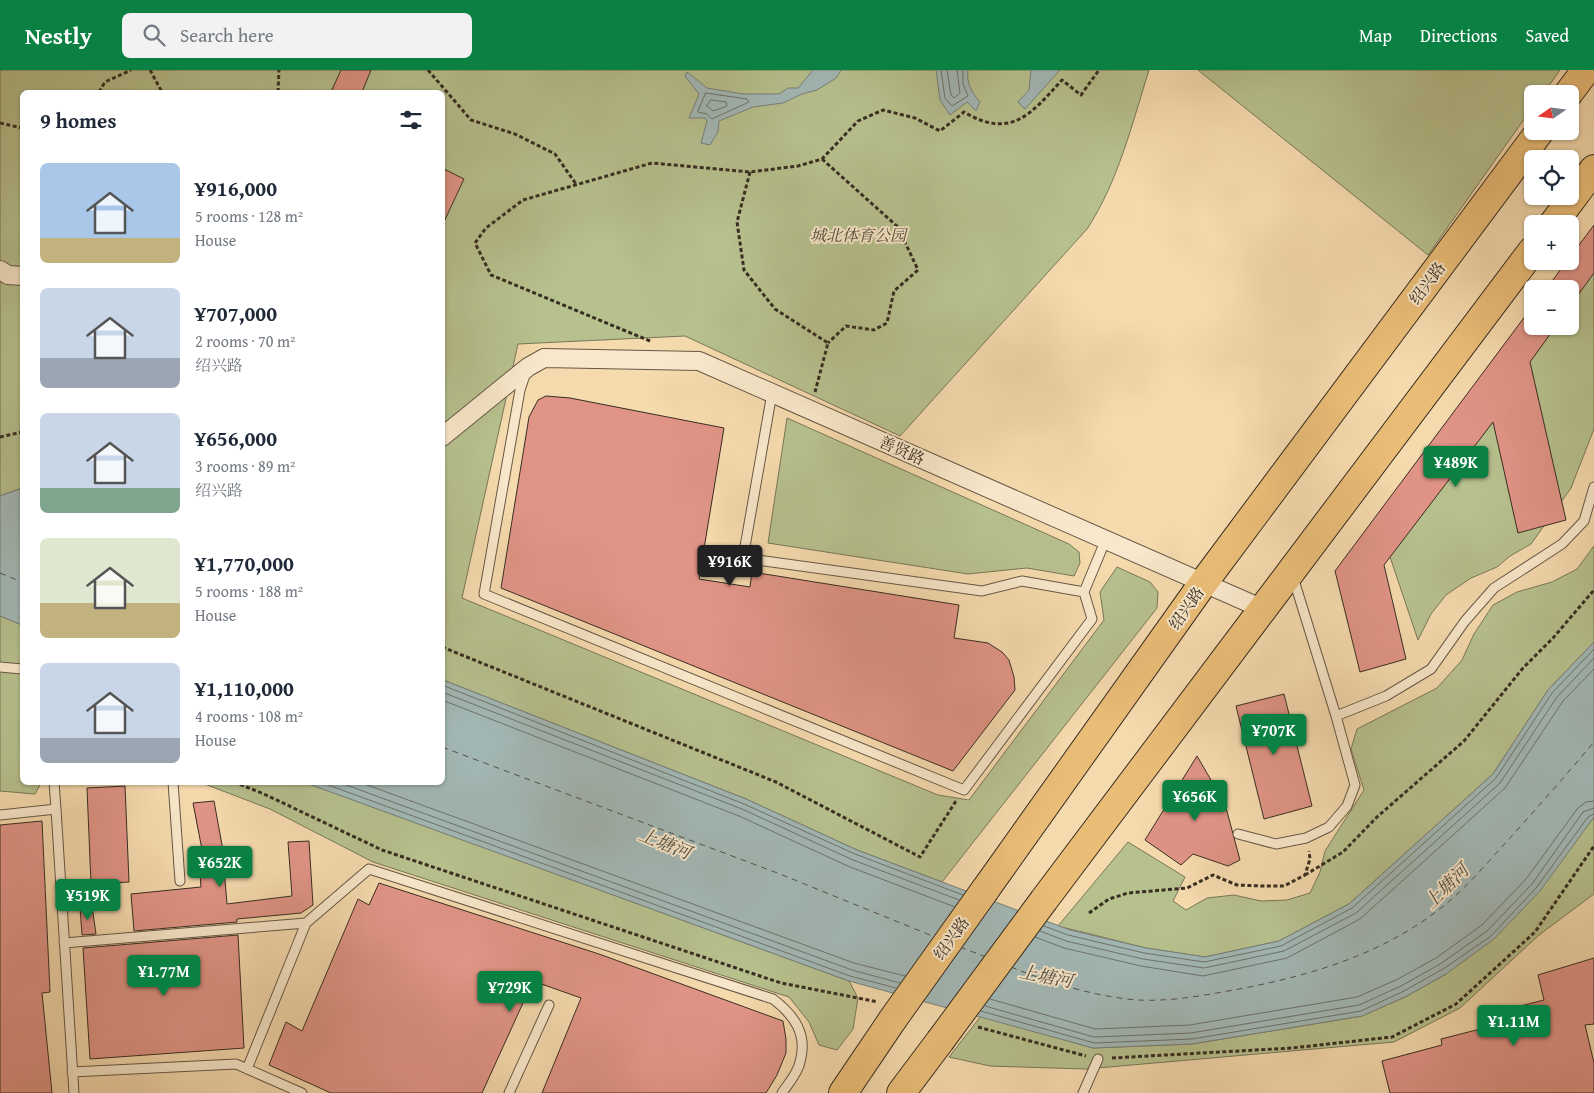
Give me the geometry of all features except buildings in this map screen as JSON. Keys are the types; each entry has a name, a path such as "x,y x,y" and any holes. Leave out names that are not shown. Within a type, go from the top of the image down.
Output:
{"main road":[{"path":"1575,85 1586,70"},
{"name":"绍兴路","path":"843,1093 888,1011 986,890 1204,582 1533,140"},
{"path":"1560,215 1594,169"},
{"path":"901,1093 1524,262"}],"street":[{"path":"0,270 8,275 20,276"},
{"name":"善贤路","path":"445,435 528,367 544,358 699,361 1263,609"}],"lane":[{"path":"528,367 520,390 484,594 964,790 1092,619 1084,592 1106,539"},
{"path":"772,392 742,558 982,591 1022,581 1084,592"},
{"path":"1336,716 1386,696 1431,669 1465,620 1494,588 1562,544 1584,521 1594,487"},
{"path":"1238,834 1276,844 1306,838 1329,828 1347,806 1354,785 1336,716 1291,572"},
{"path":"0,667 20,669"},
{"path":"54,785 74,1093"},
{"path":"173,785 180,880"},
{"path":"0,815 56,810"},
{"path":"247,1069 306,922 370,868 773,999 791,1012 804,1042 800,1064 782,1093"},
{"path":"64,943 306,922"},
{"path":"509,1093 550,1005"},
{"path":"1082,1093 1098,1059"},
{"path":"72,1072 236,1064 302,1093"}],"path":[{"path":"99,90 105,82 131,70"},
{"path":"150,70 161,90"},
{"path":"278,90 279,70"},
{"path":"428,70 471,120 516,134 555,154 576,184"},
{"path":"654,342 492,275 475,243 486,228 523,200 576,184 652,163 750,172 798,166 822,159 858,121 883,110 915,118 940,131 964,112 978,120 1005,124 1028,115 1062,80 1081,96 1099,70"},
{"path":"0,123 20,128"},
{"path":"811,410 828,343 846,326 874,330 887,323 894,290 918,270 898,227 822,159"},
{"path":"750,172 737,222 744,270 775,309 828,343"},
{"path":"0,437 20,432"},
{"path":"1089,913 1109,899 1128,893 1187,888 1213,875 1237,885 1284,886 1343,852 1377,817 1464,741 1522,668 1553,638 1594,590"},
{"path":"445,647 776,782 920,857 964,790"},
{"path":"242,785 382,850 781,983 888,1011"},
{"path":"1305,875 1310,859 1306,838"},
{"path":"971,1026 1098,1059 1292,1048 1392,1037 1456,1004 1535,932 1594,846"}],"green space":[{"name":"城北体育公园","path":"0,70 1149,70 1116,172 1098,211 1087,229 900,436 685,336 518,344 462,598 938,795 969,800 1104,620 1100,592 1117,567 1150,582 1158,592 1157,608 942,882 857,850 746,799 445,681 445,90 20,90 20,489 0,496"},
{"path":"1198,70 1560,70 1549,85 1524,85 1524,119 1428,255"},
{"path":"1594,259 1594,429 1571,488 1531,544 1510,556 1497,567 1471,578 1446,595 1431,614 1418,640 1385,542 1538,335 1579,335 1579,280"},
{"path":"787,418 1069,544 1079,552 1080,563 1074,576 1027,568 968,574 768,543"},
{"path":"1594,546 1594,642 1548,690 1493,774 1349,904 1279,941 1205,957 1146,948 1058,926 1128,842 1185,877 1173,901 1186,910 1207,898 1234,895 1261,901 1287,900 1310,893 1320,872 1325,851 1364,790 1351,749 1357,729 1437,688 1462,660 1474,634 1493,605 1517,592 1552,582 1577,569"},
{"path":"0,616 20,624 20,785 40,785 35,794 0,791"},
{"path":"207,785 312,785 849,981 858,998 853,1029 837,1050 819,1045 809,1022 789,997 373,862 270,809"},
{"path":"1594,817 1594,894 1539,935 1460,1008 1394,1042 1086,1069 990,1066 949,1057 981,1016 1093,1048 1192,1044 1362,1016 1407,996 1446,974 1567,851"}],"water":[{"path":"813,70 841,70 836,78 817,90 802,94 783,103 753,107 719,121 718,132 710,145 701,143 707,121 705,118 689,118 699,94 685,76 687,72 707,88 743,94 779,94 788,88 798,88"},
{"path":"936,70 968,70 970,88 980,102 976,111 967,102 950,115 940,100"},
{"path":"1031,70 1060,70 1025,109 1018,102 1029,90"},
{"path":"20,489 20,624 0,616 0,496"},
{"name":"上塘河","path":"1594,642 1594,817 1540,891 1494,939 1446,974 1407,996 1362,1016 1192,1044 1093,1048 849,981 311,785 445,785 445,681 746,799 857,850 1070,930 1146,948 1205,957 1279,941 1349,904 1493,774 1548,690"}],"ferry route":[{"path":"0,573 20,581"},
{"path":"1011,967 1082,991 1127,999 1165,1000 1256,986 1311,972 1364,953 1414,927 1437,911 1466,886 1594,742"},
{"path":"445,748 780,874 935,937"},
{"path":"960,947 986,957"}]}
